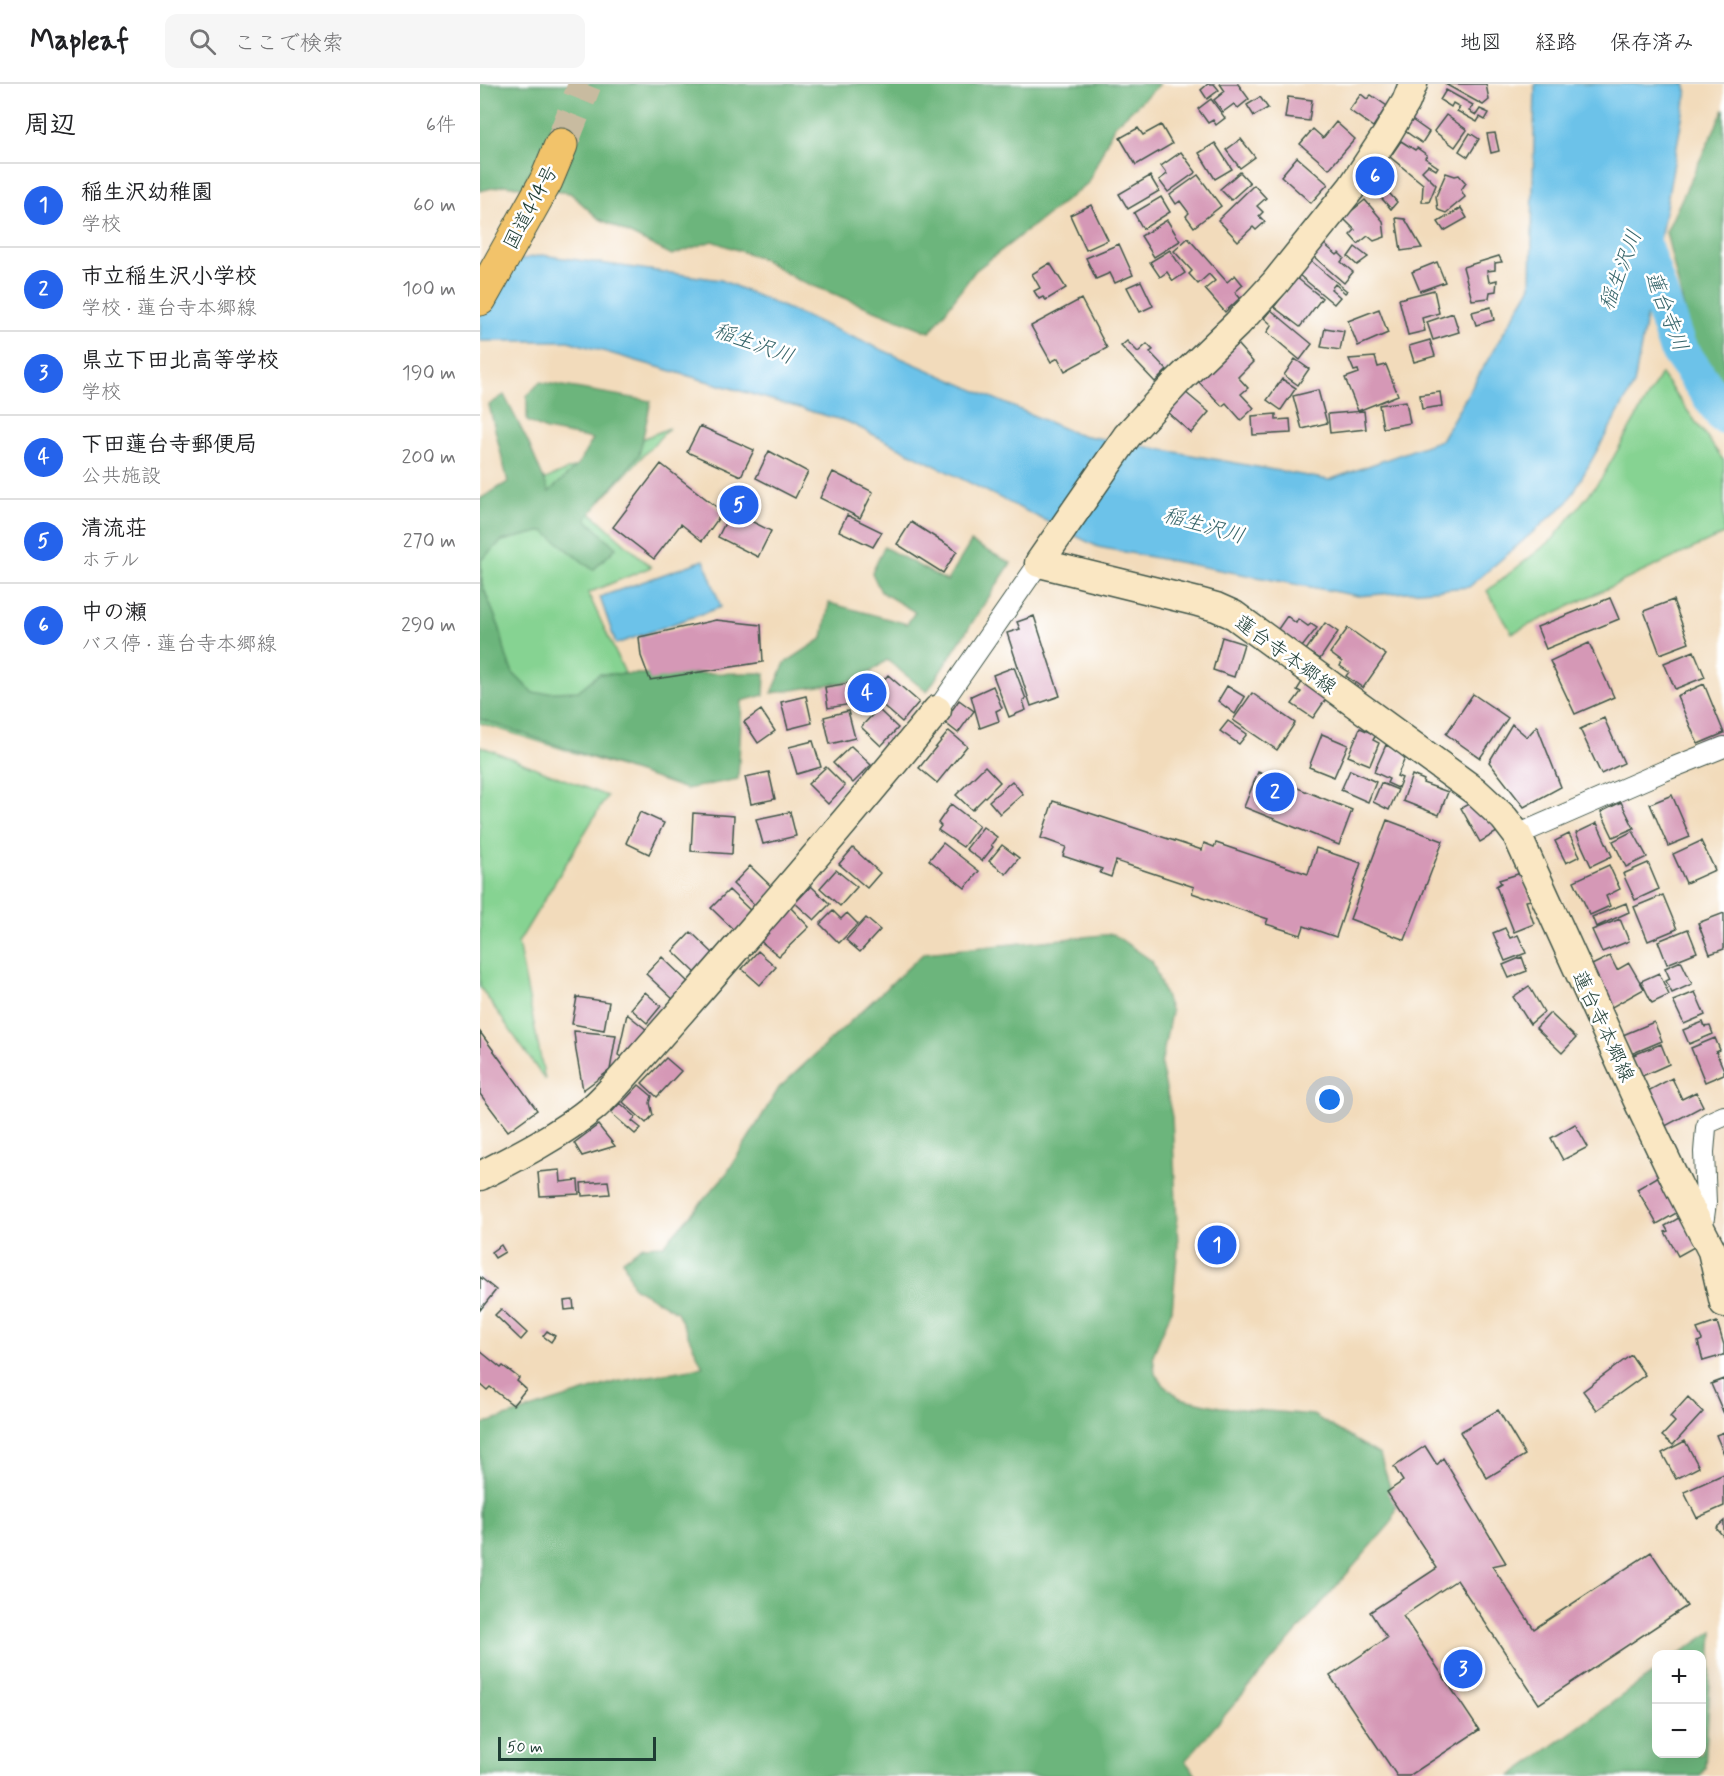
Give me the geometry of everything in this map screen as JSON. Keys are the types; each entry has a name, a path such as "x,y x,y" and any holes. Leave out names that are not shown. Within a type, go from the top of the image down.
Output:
{"highway":[{"name":"国道414号","path":"480,299 546,180 561,145"}],"main road":[{"path":"1044,555 1126,436 1275,283 1352,187 1406,102 1413,84"},
{"name":"蓮台寺本郷線","path":"1044,555 1216,607 1234,615 1475,791 1504,818 1517,835 1632,1089 1712,1251 1724,1303"},
{"path":"480,1176 550,1137 596,1106 800,875 937,710"}],"street":[{"path":"937,710 1044,555"},
{"path":"1517,835 1724,747"},
{"path":"1702,1232 1706,1203 1704,1152 1706,1128 1708,1123 1724,1116"}],"green space":[{"path":"480,84 1159,85 1114,126 1088,183 975,271 930,332 796,279 763,259 712,241 672,255 598,218 570,193 504,185 480,191"},
{"path":"1724,109 1724,403 1692,343 1666,232"},
{"path":"1661,374 1724,461 1724,534 1512,633 1487,591 1553,539 1601,479"},
{"path":"540,382 651,401 639,455 586,519 616,548 593,570 544,531 502,541 481,560 482,584 500,629 513,673 533,693 578,691 599,674 765,673 764,695 742,701 738,779 686,789 480,719 480,499 508,482 489,405 504,395 529,444 549,492 577,466 593,439 546,430 527,421 527,396"},
{"path":"669,428 590,512 651,567 588,593 631,686 648,776 480,723 480,506"},
{"path":"971,542 1011,563 927,692 887,660 860,680 772,693 785,663 823,638 829,603 907,624 915,612 881,592 872,573 884,547 947,581"},
{"path":"480,746 607,796 518,943 545,1080 480,987"},
{"path":"1113,934 1152,961 1171,1012 1161,1065 1172,1117 1178,1246 1172,1309 1153,1355 1155,1374 1180,1398 1220,1407 1313,1415 1380,1455 1396,1506 1391,1523 1185,1761 1197,1776 480,1776 480,1425 615,1382 703,1367 677,1312 633,1287 623,1260 643,1246 664,1245 727,1173 779,1088 924,953"},
{"path":"1713,1631 1706,1751 1706,1650 1685,1650"},
{"path":"1652,1674 1652,1758 1706,1758 1705,1768 1700,1776 1511,1776"}],"water":[{"name":"稲生沢川","path":"1535,84 1685,84 1687,90 1634,385 1568,502 1469,587 1358,596 1098,547 848,422 568,341 480,341 480,268 542,255 721,280 1076,434 1329,480 1441,440 1531,286"},
{"path":"704,560 721,607 616,644 600,597"}],"building":[{"path":"1208,84 1214,84 1219,90 1207,99 1201,90"},
{"path":"1220,84 1238,84 1249,99 1238,108 1234,104 1223,112 1214,100 1225,91"},
{"path":"1445,84 1486,84 1489,100 1483,105"},
{"path":"1446,90 1473,105 1469,111 1476,115 1480,109 1489,113 1485,120 1480,117 1477,122 1457,111 1460,107 1453,103 1451,107 1440,100"},
{"path":"1361,94 1367,99 1371,95 1387,106 1373,127 1349,110"},
{"path":"1260,97 1268,108 1254,116 1247,105"},
{"path":"1288,97 1312,100 1309,121 1285,118"},
{"path":"1211,99 1225,118 1216,125 1213,120 1208,123 1198,109"},
{"path":"1446,115 1467,130 1455,147 1434,131"},
{"path":"1412,120 1429,132 1422,143 1405,131"},
{"path":"1336,122 1355,139 1329,169 1300,144 1313,129 1323,138"},
{"path":"1161,125 1172,144 1136,165 1120,138 1138,128 1143,135"},
{"path":"1470,133 1479,139 1468,157 1459,151"},
{"path":"1495,133 1499,151 1491,153 1487,134"},
{"path":"1241,139 1255,157 1240,168 1226,150"},
{"path":"1401,141 1427,155 1425,158 1438,167 1436,170 1428,165 1422,171 1436,185 1429,202 1422,202 1423,184 1390,157"},
{"path":"1215,143 1232,169 1215,179 1199,153"},
{"path":"1181,152 1196,172 1168,192 1159,180 1167,174 1161,166"},
{"path":"1297,157 1328,184 1311,203 1281,176"},
{"path":"1240,172 1250,183 1231,200 1220,189"},
{"path":"1446,173 1459,175 1466,183 1461,190 1465,197 1446,213 1438,210 1436,196"},
{"path":"1198,175 1221,206 1194,227 1186,216 1189,213 1180,201 1176,204 1170,195"},
{"path":"1150,176 1159,191 1128,209 1119,194"},
{"path":"1376,178 1397,202 1391,209 1370,185"},
{"path":"1254,185 1266,198 1257,206 1263,212 1259,216 1265,222 1256,230 1253,227 1238,241 1218,220"},
{"path":"1161,197 1170,212 1143,229 1134,213"},
{"path":"1365,200 1383,221 1385,237 1374,241 1368,236 1358,244 1350,235 1355,230 1343,218"},
{"path":"1091,205 1108,240 1086,250 1070,215"},
{"path":"1461,208 1467,218 1444,231 1438,222"},
{"path":"1396,218 1405,219 1422,248 1401,251"},
{"path":"1167,220 1180,241 1154,257 1141,236"},
{"path":"1188,238 1227,282 1235,275 1243,285 1235,292 1240,298 1225,312 1205,289 1215,281 1209,274 1198,284 1189,274 1192,271 1174,251"},
{"path":"1119,244 1133,275 1115,283 1110,273 1096,279 1086,258"},
{"path":"1324,244 1337,255 1339,253 1344,258 1341,262 1353,272 1344,283 1313,256"},
{"path":"1355,247 1368,257 1357,265 1348,257"},
{"path":"1170,250 1185,273 1173,281 1167,272 1160,277 1150,262"},
{"path":"1499,256 1502,262 1495,263 1495,270 1487,271 1489,282 1497,280 1496,291 1490,292 1489,298 1472,300 1463,267"},
{"path":"1311,261 1347,291 1345,293 1335,284 1331,289 1340,297 1334,304 1299,275"},
{"path":"1437,262 1445,282 1420,291 1412,272"},
{"path":"1050,263 1066,288 1046,300 1043,297 1039,299 1034,291 1040,288 1032,274"},
{"path":"1297,278 1322,298 1300,327 1274,307"},
{"path":"1141,281 1153,306 1140,312 1127,287"},
{"path":"1434,290 1439,313 1422,318 1425,331 1408,335 1399,299"},
{"path":"1081,299 1107,348 1065,371 1058,358 1051,362 1031,326"},
{"path":"1491,307 1494,320 1476,325 1472,312"},
{"path":"1379,309 1388,333 1358,346 1348,321"},
{"path":"1271,310 1312,344 1300,360 1267,332 1272,325 1264,318"},
{"path":"1453,313 1459,332 1433,340 1427,322"},
{"path":"1325,328 1344,331 1340,350 1321,347"},
{"path":"1430,340 1435,356 1414,362 1409,346"},
{"path":"1127,341 1138,352 1147,344 1153,350 1150,352 1167,370 1155,382 1121,346"},
{"path":"1237,344 1253,362 1238,377 1248,388 1241,394 1254,408 1241,420 1226,403 1222,406 1198,381"},
{"path":"1375,357 1378,367 1386,365 1398,395 1358,411 1345,378 1359,373 1358,370 1354,371 1349,359"},
{"path":"1295,359 1309,369 1298,385 1284,375"},
{"path":"1282,379 1296,388 1281,410 1267,400"},
{"path":"1318,390 1327,423 1302,429 1293,396"},
{"path":"1185,392 1209,412 1191,433 1167,412"},
{"path":"1440,392 1442,406 1422,409 1420,395"},
{"path":"1406,401 1410,423 1383,428 1379,405"},
{"path":"1364,411 1366,429 1330,433 1328,414"},
{"path":"1276,414 1276,420 1290,419 1291,433 1253,435 1252,416"},
{"path":"700,426 754,450 741,476 687,452"},
{"path":"769,451 808,472 795,498 756,478"},
{"path":"661,464 723,512 702,541 681,524 654,559 613,527"},
{"path":"833,472 873,492 860,518 820,498"},
{"path":"731,511 771,531 758,557 718,537"},
{"path":"847,515 882,532 873,547 839,531"},
{"path":"911,522 957,551 943,573 897,544"},
{"path":"1610,598 1619,619 1546,649 1537,627"},
{"path":"1673,600 1689,643 1660,654 1644,611"},
{"path":"1034,616 1060,696 1031,706 1007,633 1020,629 1017,622"},
{"path":"1287,616 1296,623 1298,619 1308,626 1311,624 1317,628 1302,647 1278,629"},
{"path":"716,620 761,625 763,662 650,680 641,656 639,637"},
{"path":"1325,623 1338,632 1320,659 1306,650"},
{"path":"1348,628 1386,655 1363,688 1346,676 1349,672 1340,666 1342,662 1330,653"},
{"path":"1222,637 1244,644 1234,677 1213,670"},
{"path":"1589,643 1614,697 1575,714 1550,661"},
{"path":"1694,651 1705,677 1675,689 1664,663"},
{"path":"1014,667 1026,699 1023,701 1026,710 1009,717 993,675"},
{"path":"888,675 919,702 902,722 871,695"},
{"path":"1302,682 1326,699 1313,718 1292,704 1301,692 1297,690"},
{"path":"849,683 852,704 828,708 825,687"},
{"path":"1704,684 1724,733 1698,744 1677,696"},
{"path":"993,686 1002,708 996,711 999,721 980,728 971,696"},
{"path":"1227,686 1245,697 1235,714 1218,701"},
{"path":"1252,693 1295,723 1277,750 1233,720"},
{"path":"1473,694 1508,718 1480,758 1446,734"},
{"path":"806,696 812,723 788,729 781,702"},
{"path":"959,700 974,711 958,733 944,722"},
{"path":"878,709 898,728 881,746 861,727"},
{"path":"761,710 775,731 758,743 744,722"},
{"path":"848,711 855,738 830,744 824,717"},
{"path":"1604,718 1624,763 1601,774 1580,729"},
{"path":"1228,721 1247,734 1239,744 1220,731"},
{"path":"1512,724 1527,737 1537,726 1561,787 1524,807 1489,762"},
{"path":"1360,728 1376,735 1373,740 1379,743 1370,765 1348,756"},
{"path":"949,731 967,746 937,783 919,768"},
{"path":"1322,734 1348,745 1334,777 1309,767"},
{"path":"813,741 821,767 797,774 789,747"},
{"path":"1386,745 1407,754 1397,776 1402,778 1398,788 1387,783 1389,779 1374,772"},
{"path":"851,746 871,765 853,783 833,763"},
{"path":"985,766 1000,782 972,810 956,795"},
{"path":"826,767 845,786 828,804 808,784"},
{"path":"1350,770 1376,782 1368,802 1341,790"},
{"path":"769,772 775,799 751,804 745,777"},
{"path":"1258,772 1352,810 1339,845 1244,807"},
{"path":"1412,775 1424,780 1423,783 1448,792 1439,815 1403,801"},
{"path":"1012,781 1023,794 1000,814 989,801"},
{"path":"1381,783 1398,790 1389,810 1373,802"},
{"path":"1672,795 1690,837 1668,846 1650,804"},
{"path":"1478,799 1497,832 1480,842 1461,808"},
{"path":"1053,801 1202,850 1204,843 1214,847 1216,843 1308,874 1316,848 1361,863 1336,937 1304,926 1301,935 1266,924 1268,919 1192,893 1194,887 1116,861 1111,877 1100,873 1102,869 1063,856 1066,847 1041,838"},
{"path":"1621,802 1634,828 1613,837 1601,812"},
{"path":"951,804 979,826 963,847 938,830 941,826 938,823"},
{"path":"640,812 664,823 649,854 626,843"},
{"path":"790,812 796,836 763,844 756,819"},
{"path":"693,813 734,816 732,854 691,851"},
{"path":"1387,820 1443,841 1405,940 1350,919"},
{"path":"1597,823 1612,856 1591,866 1576,833"},
{"path":"983,827 997,837 991,845 993,847 982,861 966,849"},
{"path":"1633,831 1647,857 1626,867 1613,841"},
{"path":"1569,834 1580,856 1566,863 1555,841"},
{"path":"1701,841 1715,870 1686,883 1673,854"},
{"path":"943,843 979,871 965,888 929,860"},
{"path":"1002,845 1019,858 1006,874 989,861"},
{"path":"853,848 880,873 867,888 839,864"},
{"path":"1648,863 1659,889 1635,900 1623,874"},
{"path":"1609,865 1620,889 1606,896 1610,906 1590,915 1574,881"},
{"path":"750,866 775,890 758,908 733,884"},
{"path":"836,870 857,887 840,906 820,888"},
{"path":"1521,873 1531,900 1526,901 1534,924 1514,932 1496,886 1501,883 1499,880"},
{"path":"811,886 830,904 814,920 795,903"},
{"path":"729,890 754,914 736,932 711,908"},
{"path":"1663,895 1677,929 1648,941 1634,907"},
{"path":"1626,903 1629,912 1596,927 1592,917"},
{"path":"790,907 809,927 779,956 759,940"},
{"path":"833,911 841,919 847,913 858,924 839,943 820,924"},
{"path":"1724,913 1724,949 1710,954 1698,923"},
{"path":"866,918 880,930 860,952 846,940"},
{"path":"1620,919 1629,941 1602,952 1592,930"},
{"path":"1505,928 1510,938 1518,935 1526,953 1505,961 1493,933"},
{"path":"1688,929 1697,952 1667,964 1658,941"},
{"path":"691,932 716,956 698,975 673,951"},
{"path":"758,951 776,967 760,985 742,969"},
{"path":"1610,956 1617,970 1629,963 1644,989 1603,1012 1588,967"},
{"path":"662,957 689,983 674,1000 646,974"},
{"path":"1522,957 1527,971 1509,978 1503,965"},
{"path":"1681,961 1692,984 1672,993 1666,981 1670,979 1665,968"},
{"path":"1659,973 1669,995 1652,1003 1641,981"},
{"path":"1529,986 1544,1012 1530,1024 1513,997"},
{"path":"645,992 661,1006 647,1023 631,1009"},
{"path":"1695,992 1705,1015 1684,1024 1673,1001"},
{"path":"577,997 609,1002 604,1030 572,1024"},
{"path":"1550,1013 1576,1038 1562,1053 1536,1028"},
{"path":"627,1014 652,1034 627,1061 618,1055"},
{"path":"1654,1022 1662,1041 1631,1054 1623,1035"},
{"path":"1703,1022 1705,1027 1710,1026 1713,1034 1689,1044 1683,1030"},
{"path":"574,1031 616,1035 610,1070 583,1090 576,1051"},
{"path":"480,1032 537,1110 508,1131 480,1094"},
{"path":"1715,1038 1720,1050 1716,1052 1724,1074 1705,1082 1691,1048"},
{"path":"1661,1044 1669,1064 1640,1077 1631,1056"},
{"path":"666,1058 681,1071 657,1097 642,1083"},
{"path":"1672,1078 1682,1099 1696,1092 1703,1106 1658,1130 1646,1092"},
{"path":"639,1085 652,1096 650,1103 653,1115 646,1123 623,1102"},
{"path":"620,1103 636,1117 632,1121 641,1128 635,1134 611,1113"},
{"path":"1575,1124 1588,1147 1563,1160 1551,1138"},
{"path":"598,1125 615,1146 582,1156 574,1143"},
{"path":"560,1170 561,1182 578,1180 579,1194 540,1196 538,1172"},
{"path":"1659,1176 1680,1211 1657,1224 1637,1189"},
{"path":"608,1181 610,1194 582,1196 581,1183"},
{"path":"1682,1216 1696,1246 1678,1256 1665,1232 1668,1231 1665,1226"},
{"path":"501,1245 505,1252 495,1258 491,1252"},
{"path":"480,1277 496,1290 480,1310"},
{"path":"573,1300 574,1309 565,1310 564,1301"},
{"path":"501,1309 527,1333 521,1340 495,1315"},
{"path":"1717,1322 1724,1345 1724,1355 1703,1361 1698,1342 1702,1340 1697,1329"},
{"path":"547,1331 555,1336 551,1342 543,1336"},
{"path":"480,1351 501,1368 503,1366 519,1378 517,1381 526,1389 513,1405 490,1387 487,1390 480,1384"},
{"path":"1631,1355 1645,1375 1597,1410 1583,1391"},
{"path":"1724,1379 1724,1414 1711,1384"},
{"path":"1688,1397 1703,1412 1673,1445 1662,1436 1675,1422 1670,1417"},
{"path":"1498,1410 1525,1455 1487,1478 1460,1432"},
{"path":"1724,1432 1724,1454 1716,1435"},
{"path":"1685,1441 1699,1467 1676,1479 1662,1453"},
{"path":"1425,1446 1437,1465 1443,1458 1506,1563 1492,1566 1534,1629 1651,1552 1687,1606 1539,1704 1457,1580 1403,1616 1479,1730 1409,1776 1397,1776 1330,1676 1387,1638 1370,1612 1437,1568 1387,1492 1403,1481 1394,1467"},
{"path":"1724,1474 1724,1506 1697,1518 1684,1492"},
{"path":"1724,1521 1724,1537 1716,1528"}],"waterway":[{"name":"蓮台寺川","path":"1638,232 1677,347 1724,415"}],"tunnel":[{"path":"561,145 585,84"}],"place":[{"name":"中の瀬","path":"1375,176"},
{"name":"清流荘","path":"739,505"},
{"name":"下田蓮台寺郵便局","path":"867,693"},
{"name":"市立稲生沢小学校","path":"1275,792"},
{"name":"稲生沢幼稚園","path":"1217,1245"},
{"name":"県立下田北高等学校","path":"1463,1669"}]}
